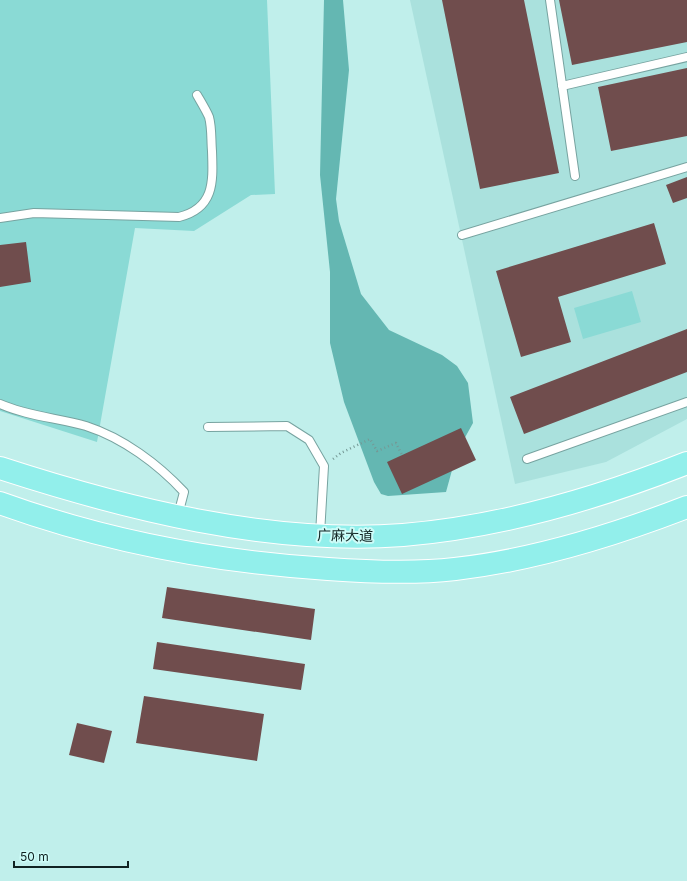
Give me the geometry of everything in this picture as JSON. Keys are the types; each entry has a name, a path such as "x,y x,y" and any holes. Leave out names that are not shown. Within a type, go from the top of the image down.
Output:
{"main road":[{"name":"广麻大道","path":"0,468 49,483 178,516 258,529 320,534 402,535 464,527 580,501 633,484 687,463"},
{"path":"0,502 62,522 114,536 222,559 272,566 358,571 412,572 455,569 552,551 648,522 687,507"}],"lane":[{"path":"550,0 575,176"},
{"path":"562,86 687,57"},
{"path":"0,218 34,213 179,216 195,211 205,201 208,195 211,186 212,173 211,124 198,95"},
{"path":"462,235 687,167"},
{"path":"527,459 687,402"},
{"path":"0,404 87,427 132,449 170,477 184,492 178,516"},
{"path":"208,427 287,426 309,440 324,466 320,534"}],"path":[{"path":"341,453 370,439 377,451 396,443 402,455"}],"shaded area":[{"path":"0,0 267,0 275,194 251,195 194,231 135,228 97,442 0,411"},
{"path":"324,0 343,0 349,70 336,199 339,221 361,294 389,330 442,355 457,366 468,383 473,423 457,452 446,492 388,496 381,494 374,482 344,402 330,343 330,272 320,175"},
{"path":"410,0 687,0 687,419 606,462 515,484"},
{"path":"632,291 641,322 583,339 574,308"}],"building":[{"path":"442,0 524,0 559,173 480,189"},
{"path":"559,0 687,0 687,42 572,65"},
{"path":"687,68 687,136 611,151 598,87"},
{"path":"687,177 687,198 673,203 666,185"},
{"path":"654,223 666,264 558,297 571,342 521,357 496,271"},
{"path":"26,242 31,282 0,287 0,245"},
{"path":"687,329 687,372 524,434 510,397"},
{"path":"461,428 476,460 402,494 387,462"},
{"path":"167,587 315,609 311,640 162,618"},
{"path":"157,642 305,664 301,690 153,669"},
{"path":"144,696 264,714 257,761 136,743"},
{"path":"77,723 112,731 104,763 69,755"}]}
